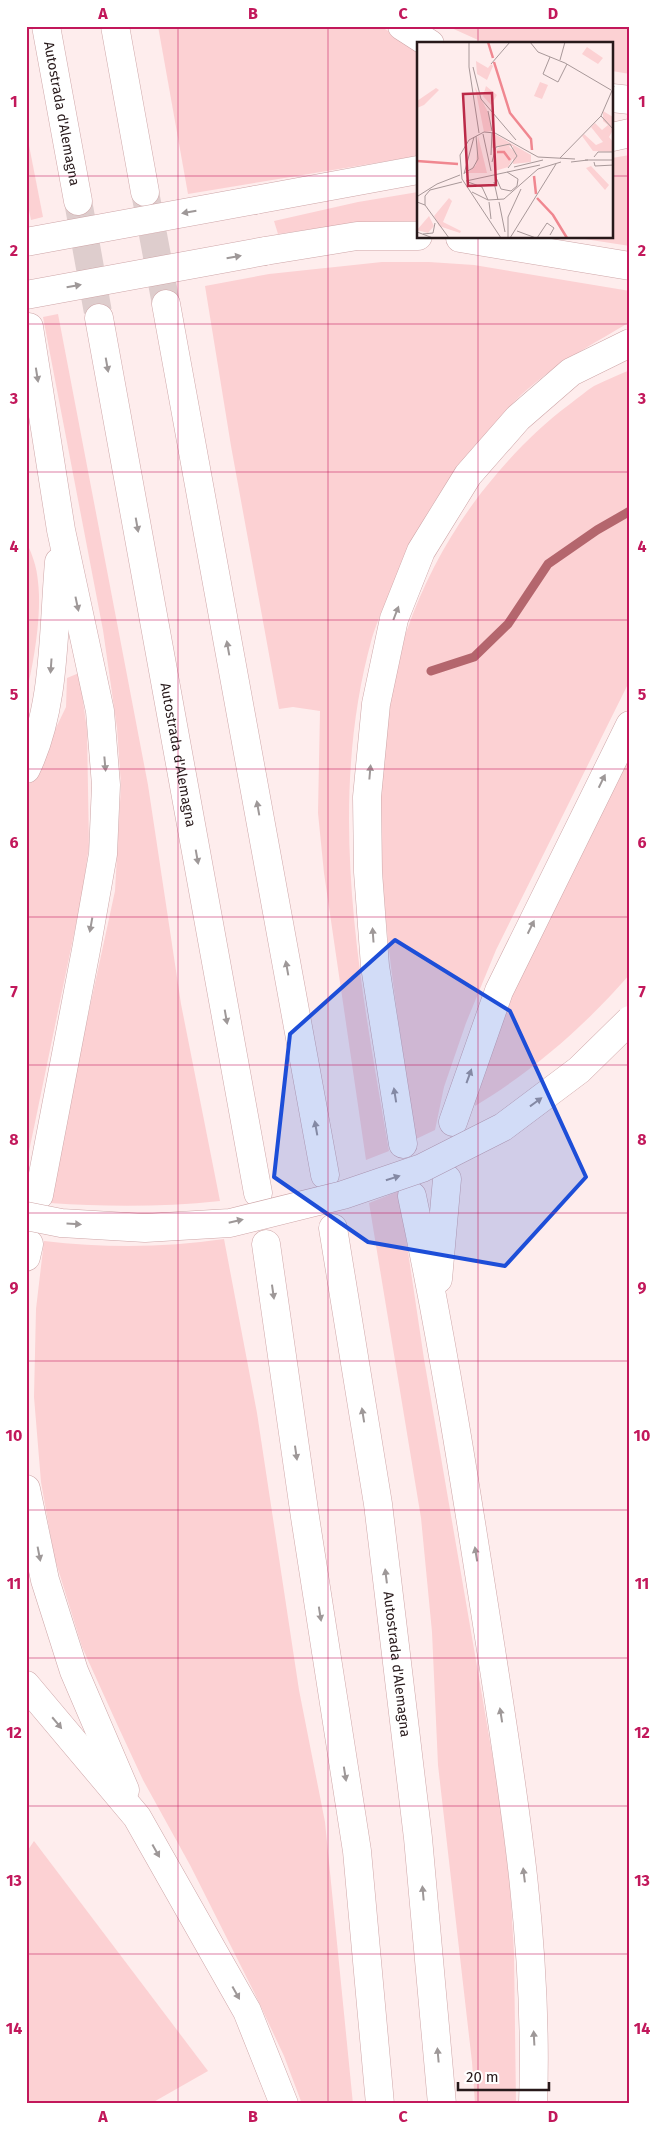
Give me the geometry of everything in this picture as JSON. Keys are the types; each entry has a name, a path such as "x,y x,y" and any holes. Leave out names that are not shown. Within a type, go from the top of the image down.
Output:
{"highway":[{"name":"Autostrada d'Alemagna","path":"46,26 78,201"},
{"path":"115,26 145,192"},
{"path":"402,26 427,42"},
{"path":"614,98 630,100"},
{"path":"614,137 630,133"},
{"path":"26,242 417,170"},
{"path":"26,295 357,236 417,236"},
{"path":"466,239 630,266"},
{"path":"166,304 325,1176"},
{"name":"Autostrada d'Alemagna","path":"99,318 258,1193"},
{"path":"29,327 61,530 100,711 106,785 103,854 86,950 32,1206 61,1223 145,1228 230,1223 343,1195 422,1168 502,1126 580,1070 630,1020"},
{"path":"403,1144 375,966 368,872 367,797 376,704 394,619 421,551 468,475 518,418 572,372 630,343"},
{"path":"26,769 32,757 48,702 61,530"},
{"path":"452,1122 499,991 630,725"},
{"path":"435,1305 447,1179"},
{"path":"412,1196 435,1305 514,1800 526,1895 534,2055 533,2104"},
{"name":"Autostrada d'Alemagna","path":"333,1228 378,1504 418,1838 442,2104"},
{"path":"266,1244 357,1851 380,2104"},
{"path":"26,1489 45,1580 74,1671 137,1817 247,2011 284,2104"},
{"path":"26,1685 137,1817"}],"highlighted area":[{"path":"395,940 510,1011 586,1177 505,1266 368,1242 274,1177 290,1034"}],"shaded area":[{"path":"158,26 380,26 417,48 417,156 188,194"},
{"path":"447,26 630,26 630,74 614,71 614,42 483,42"},
{"path":"26,130 43,217 31,220 26,195"},
{"path":"630,155 630,246 584,239 614,239 614,158"},
{"path":"417,192 417,221 361,222 278,234 274,221 358,202"},
{"path":"382,262 429,262 474,265 630,291 630,322 546,374 519,397 461,464 437,498 417,533 399,570 372,638 358,702 351,766 349,830 358,959 389,1151 366,1160 324,873 318,813 320,711 293,707 279,709 231,446 205,286 269,274"},
{"path":"58,314 148,785 181,1004 220,1201 135,1206 50,1203 66,1117 115,891 121,785 117,728 103,630 43,317"},
{"path":"630,370 630,680 496,950 466,1023 444,1087 435,1130 416,1139 390,961 381,841 381,782 386,722 398,655 421,594 438,559 458,525 491,480 522,446 557,414 594,386"},
{"path":"26,541 37,576 39,608 32,668 26,694"},
{"path":"79,673 87,730 89,846 82,895 26,1166 26,790 66,707 67,678"},
{"path":"630,754 630,974 595,1012 538,1063 475,1106 475,1092 492,1035"},
{"path":"399,1191 424,1359 498,1788 510,1885 514,1953 516,2104 475,2104 472,2062 438,1765 432,1632 421,1518 369,1203"},
{"path":"224,1239 257,1413 299,1690 325,1822 353,2104 302,2104 284,2056 254,1992 190,1865 143,1780 82,1647 54,1556 41,1482 34,1397 36,1309 44,1241 134,1246"},
{"path":"34,1841 208,2071 150,2104 26,2104 26,1853"}],"waterway":[{"path":"431,671 474,657 508,624 548,564 597,530 630,511"}],"tunnel":[{"path":"145,192 166,304"},
{"path":"78,201 99,318"}]}
